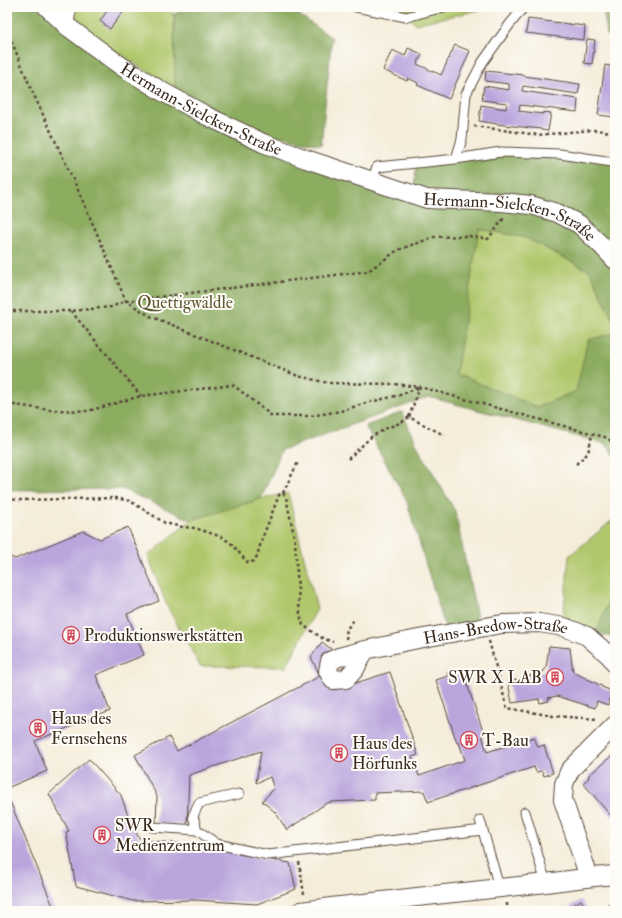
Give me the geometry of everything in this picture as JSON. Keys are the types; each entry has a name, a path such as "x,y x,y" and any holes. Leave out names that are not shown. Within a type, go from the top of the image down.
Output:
{"street":[{"name":"Hermann-Sielcken-Straße","path":"47,7 68,27 121,66 163,92 270,146 427,199 502,202 530,205 557,213 579,224 615,260"},
{"name":"Hans-Bredow-Straße","path":"365,650 502,624 539,622 564,627 587,636 611,657 615,664"},
{"path":"589,877 563,800 564,784 570,770 607,722"},
{"path":"303,911 365,902 615,875"}],"lane":[{"path":"68,27 72,7"},
{"path":"356,7 406,17 444,7"},
{"path":"456,159 462,139 466,94 482,63 524,7"},
{"name":"Hermann-Sielcken-Straße","path":"372,180 377,166 456,159 502,152 560,154 612,162"},
{"path":"197,830 193,816 199,803 239,794"},
{"path":"525,812 546,883"},
{"path":"480,820 499,887"},
{"path":"152,828 197,830 217,844 268,855 483,830"},
{"path":"609,911 615,905"}],"path":[{"path":"7,30 32,91 79,192 126,301 150,316 298,376 328,383 394,384 420,387 592,435 608,438 615,446"},
{"path":"463,125 538,135 592,130 615,132"},
{"path":"7,311 71,311 111,307 126,301 368,271 398,250 434,237 469,236 488,239 505,216"},
{"path":"71,311 141,396"},
{"path":"7,404 52,410 88,411 141,396 233,385 272,416 310,416 341,411 400,395 420,387"},
{"path":"348,459 371,437 409,417 420,387"},
{"path":"409,417 444,435"},
{"path":"576,464 588,453 592,435"},
{"path":"7,499 116,498 130,501 165,523 195,528 222,537 233,545 249,563 254,561 257,556 278,495 283,493 298,462"},
{"path":"283,493 286,497 295,540 300,615 303,625 322,638 338,642"},
{"path":"342,643 346,638 346,630 354,620"},
{"path":"485,627 507,708 553,716 607,722"},
{"path":"297,852 303,911"}],"green space":[{"name":"Quettigwäldle","path":"7,7 51,7 207,116 413,195 417,162 501,152 615,162 615,323 590,271 524,237 479,229 456,374 537,407 576,391 588,340 615,333 615,457 606,444 429,397 282,450 261,499 191,520 122,489 7,490"},
{"path":"64,7 166,7 174,14 175,89 105,44"},
{"path":"190,7 288,7 332,38 321,145 259,132 175,89 174,14"},
{"path":"399,7 494,7 415,24"},
{"path":"603,7 615,7 615,36 607,35"},
{"path":"478,229 524,237 590,271 615,323 615,333 588,340 577,391 537,407 456,374"},
{"path":"402,412 418,447 455,511 478,622 445,627 406,499 365,426"},
{"path":"288,493 317,609 286,667 200,666 167,606 148,556 191,520 260,499"},
{"path":"615,518 615,595 611,595 597,632 563,619 569,556"},
{"path":"611,595 615,595 615,639 597,632"}],"building":[{"path":"106,7 127,7 110,29 100,21 107,11 104,9"},
{"path":"528,19 585,26 584,40 526,33"},
{"path":"587,39 595,40 592,64 584,63"},
{"path":"455,45 470,51 449,99 417,85 418,83 408,78 407,81 383,70 392,50 405,56 408,48 422,54 417,64 441,75"},
{"path":"605,65 615,67 615,117 598,115"},
{"path":"486,71 524,75 580,84 578,94 523,86 522,91 578,99 577,112 520,105 519,111 543,114 543,112 551,113 548,131 479,121 481,105 506,109 507,103 482,100 484,86 509,90 509,84 485,81"},
{"name":"Produktionswerkstätten","path":"128,527 159,601 127,614 144,655 96,675 110,711 35,741 47,771 7,788 7,559 11,557 15,559 83,531 100,539"},
{"name":"Haus des Hörfunks","path":"322,642 335,652 323,669 334,690 390,672 418,755 412,757 419,776 465,760 459,743 457,743 436,680 448,676 447,673 450,672 451,675 463,672 484,734 482,735 487,752 534,737 538,747 544,745 553,773 544,776 542,771 536,772 534,767 428,802 424,791 375,793 375,800 330,802 287,830 275,812 262,801 274,789 270,777 256,783 261,751 189,775 187,825 156,823 157,796 135,755 169,737 177,751 320,676 311,657"},
{"name":"SWR X LAB","path":"549,646 570,648 573,672 612,691 608,705 597,701 595,708 557,696 548,698 549,701 540,703 539,699 512,703 508,682 543,672 546,668"},
{"path":"615,753 615,815 612,817 583,783 589,778 588,776"},
{"name":"SWR Medienzentrum","path":"89,759 121,795 128,816 139,838 153,841 210,846 238,854 290,863 296,889 257,904 194,900 133,901 76,886 66,832 69,831 49,794"},
{"path":"7,794 55,911 7,911"},
{"path":"581,900 588,911 564,911"}],"place":[{"name":"Produktionswerkstätten","path":"71,635"},
{"name":"SWR X LAB","path":"555,677"},
{"name":"Haus des Fernsehens","path":"38,728"},
{"name":"T-Bau","path":"469,740"},
{"name":"Haus des Hörfunks","path":"339,753"},
{"name":"SWR Medienzentrum","path":"102,835"}]}
